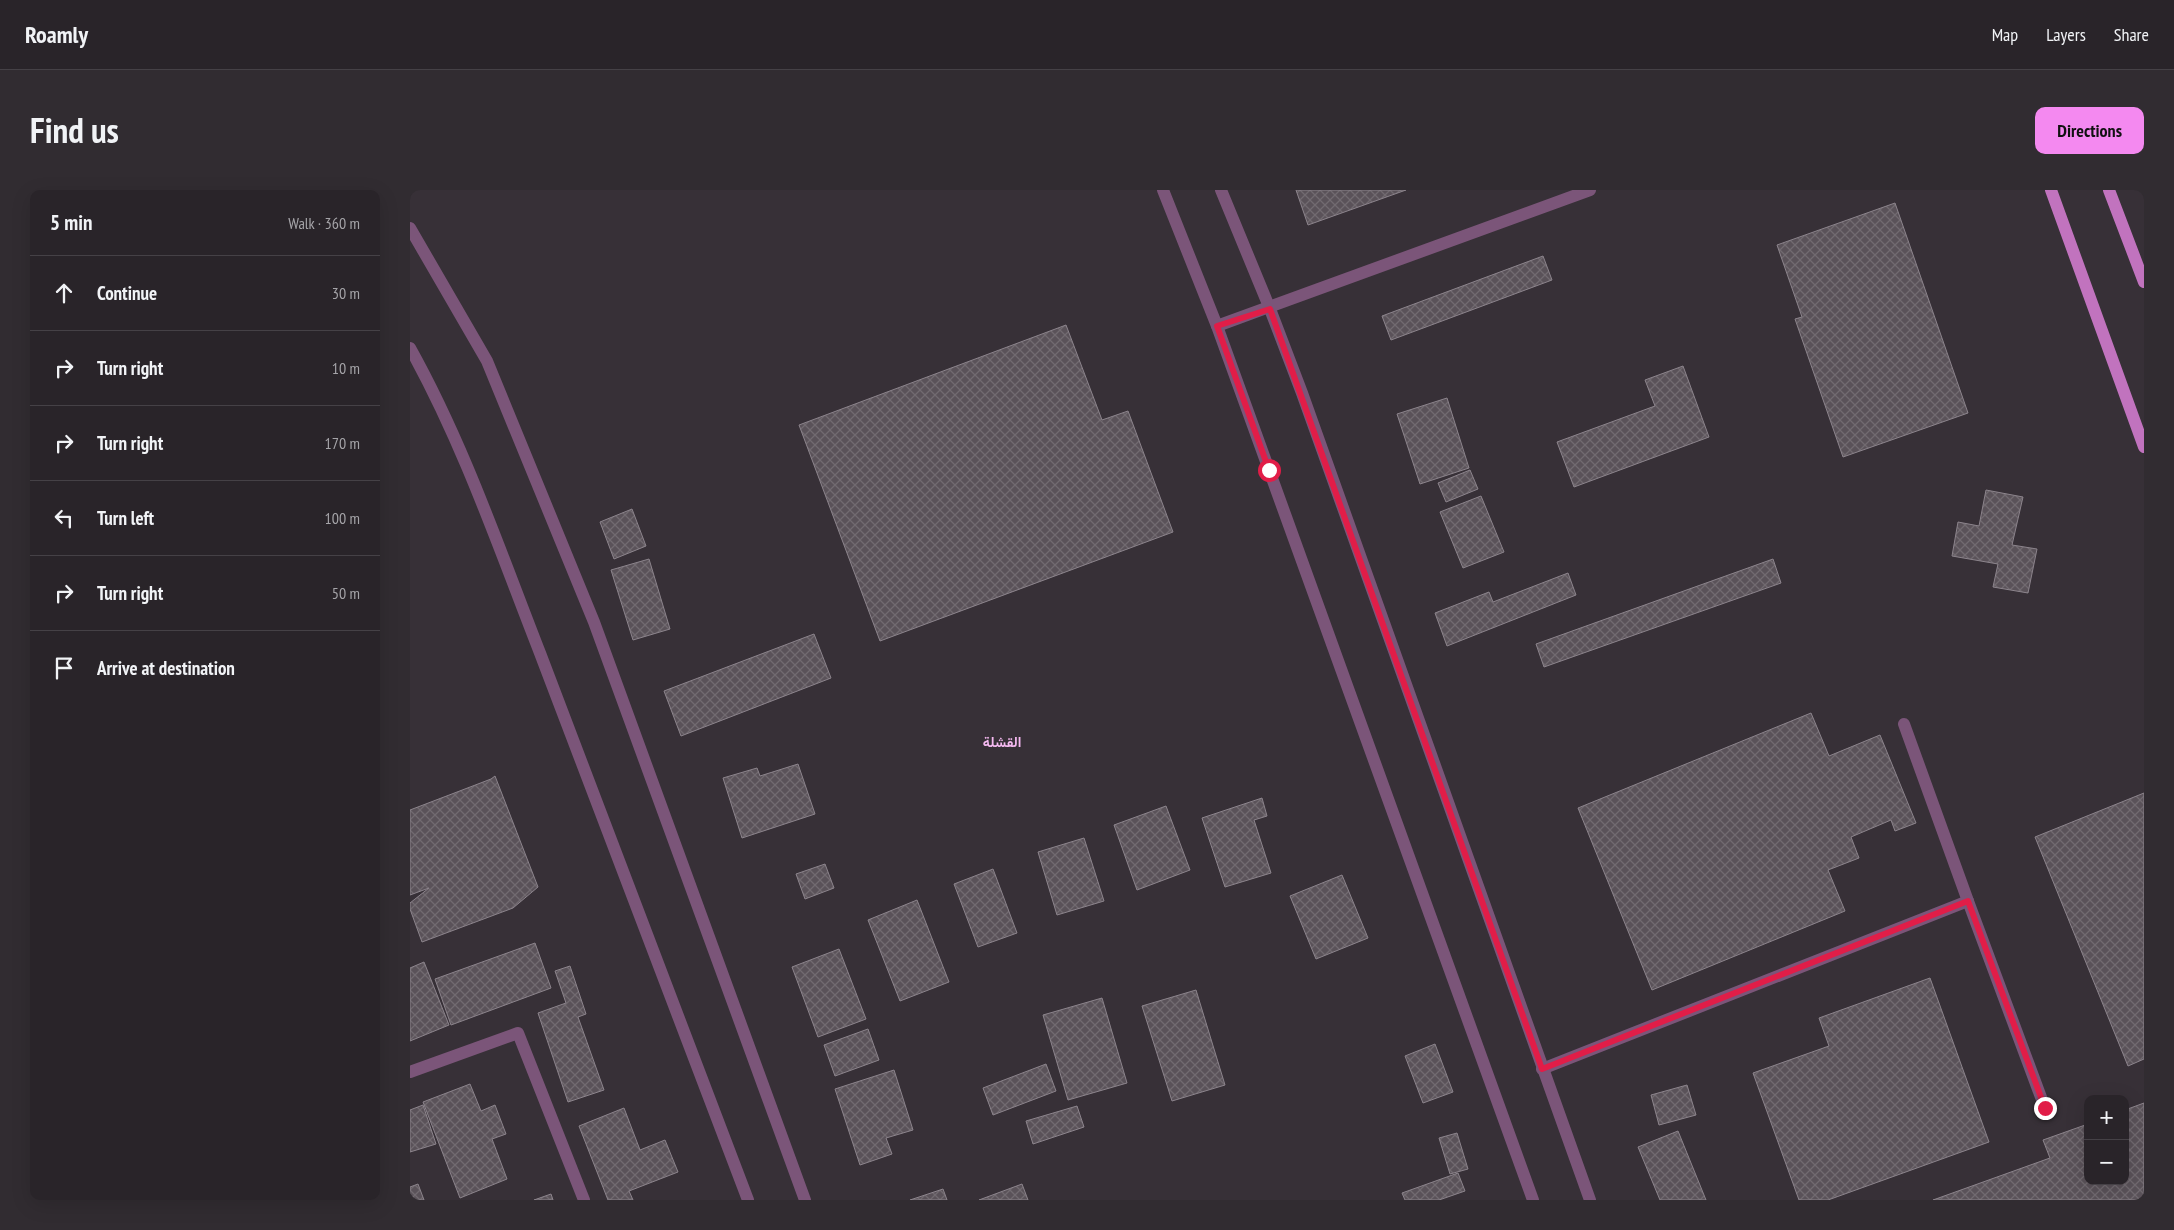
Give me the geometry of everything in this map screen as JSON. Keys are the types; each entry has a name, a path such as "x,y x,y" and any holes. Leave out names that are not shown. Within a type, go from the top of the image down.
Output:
{"main road":[{"path":"2052,190 2144,447"},
{"path":"2109,190 2144,282"}],"street":[{"path":"1163,190 1217,326 1532,1200"},
{"path":"1221,190 1270,309 1590,1200"},
{"path":"1217,326 1270,309 1590,190"},
{"path":"410,228 487,361 590,613 805,1200"},
{"path":"410,348 434,391 492,529 593,788 748,1200"},
{"path":"1904,724 2045,1108"},
{"path":"1542,1069 1968,901"},
{"path":"410,1072 518,1033 584,1200"}],"building":[{"path":"1296,190 1406,190 1308,225"},
{"path":"1895,203 1968,413 1843,457 1795,319 1802,317 1777,245"},
{"path":"1543,256 1552,280 1391,340 1382,316"},
{"path":"1066,325 1102,420 1128,411 1173,532 880,641 799,425"},
{"path":"1683,366 1709,437 1574,487 1557,442 1655,406 1645,380"},
{"path":"1447,398 1469,468 1420,484 1397,414"},
{"path":"1470,470 1478,489 1446,502 1438,483"},
{"path":"1986,490 2023,497 2012,545 2037,549 2028,593 1993,587 1998,564 1952,556 1958,522 1979,526"},
{"path":"1481,496 1504,552 1463,568 1440,512"},
{"path":"632,509 646,546 614,559 600,522"},
{"path":"649,559 670,629 633,640 611,570"},
{"path":"1773,559 1781,583 1544,667 1536,644"},
{"path":"1568,573 1576,595 1447,646 1435,613 1489,592 1493,602"},
{"path":"814,634 831,678 681,736 664,691"},
{"path":"1811,713 1829,756 1880,735 1916,823 1895,831 1891,820 1851,837 1859,858 1828,870 1845,911 1652,990 1578,808"},
{"path":"798,764 815,814 742,838 723,778 757,768 760,776"},
{"path":"495,776 538,887 513,908 422,942 410,909 410,903 429,888 410,895 410,810"},
{"path":"2144,793 2144,1059 2128,1066 2035,837"},
{"path":"1262,798 1267,816 1254,820 1271,873 1225,887 1202,818"},
{"path":"1166,806 1190,870 1137,890 1114,825"},
{"path":"1084,838 1104,901 1057,915 1038,852"},
{"path":"825,864 834,888 805,899 796,874"},
{"path":"993,869 1017,933 978,947 954,884"},
{"path":"1342,875 1368,938 1316,959 1290,896"},
{"path":"917,900 949,982 900,1001 868,920"},
{"path":"535,943 551,988 451,1025 435,979"},
{"path":"839,949 866,1019 818,1037 792,967"},
{"path":"424,962 449,1025 410,1041 410,968"},
{"path":"570,966 586,1014 578,1017 604,1090 568,1102 538,1013 566,1003 555,971"},
{"path":"1930,978 1989,1142 1828,1200 1799,1200 1753,1073 1829,1046 1819,1018"},
{"path":"1196,990 1225,1085 1172,1101 1142,1006"},
{"path":"1102,998 1127,1083 1068,1100 1043,1015"},
{"path":"868,1029 879,1060 835,1076 824,1045"},
{"path":"1435,1044 1453,1092 1423,1103 1405,1056"},
{"path":"1046,1064 1056,1091 993,1115 983,1088"},
{"path":"894,1070 913,1130 886,1138 892,1154 860,1165 835,1089"},
{"path":"470,1084 481,1111 495,1105 506,1134 492,1139 507,1179 460,1198 423,1102"},
{"path":"1687,1085 1696,1115 1659,1125 1651,1095"},
{"path":"2144,1103 2144,1200 1933,1200 2050,1158 2043,1140 2084,1125 2084,1185 2129,1185 2129,1109"},
{"path":"423,1105 436,1144 410,1152 410,1110"},
{"path":"1077,1106 1084,1127 1033,1144 1026,1121"},
{"path":"624,1108 640,1150 665,1140 678,1172 629,1191 633,1200 608,1200 579,1126"},
{"path":"1678,1131 1706,1200 1660,1200 1638,1147"},
{"path":"1457,1133 1468,1169 1450,1174 1439,1138"},
{"path":"1458,1173 1465,1191 1439,1200 1405,1200 1402,1193"},
{"path":"418,1184 424,1200 410,1200 410,1187"},
{"path":"1022,1184 1028,1200 979,1200"},
{"path":"943,1189 947,1200 910,1200"},
{"path":"551,1194 553,1200 534,1200"}],"district":[{"name":"القشلة","path":"1002,742"}],"route":[{"path":"1269,470 1217,326 1270,309 1302,392 1542,1069 1968,901 2045,1108"}]}
